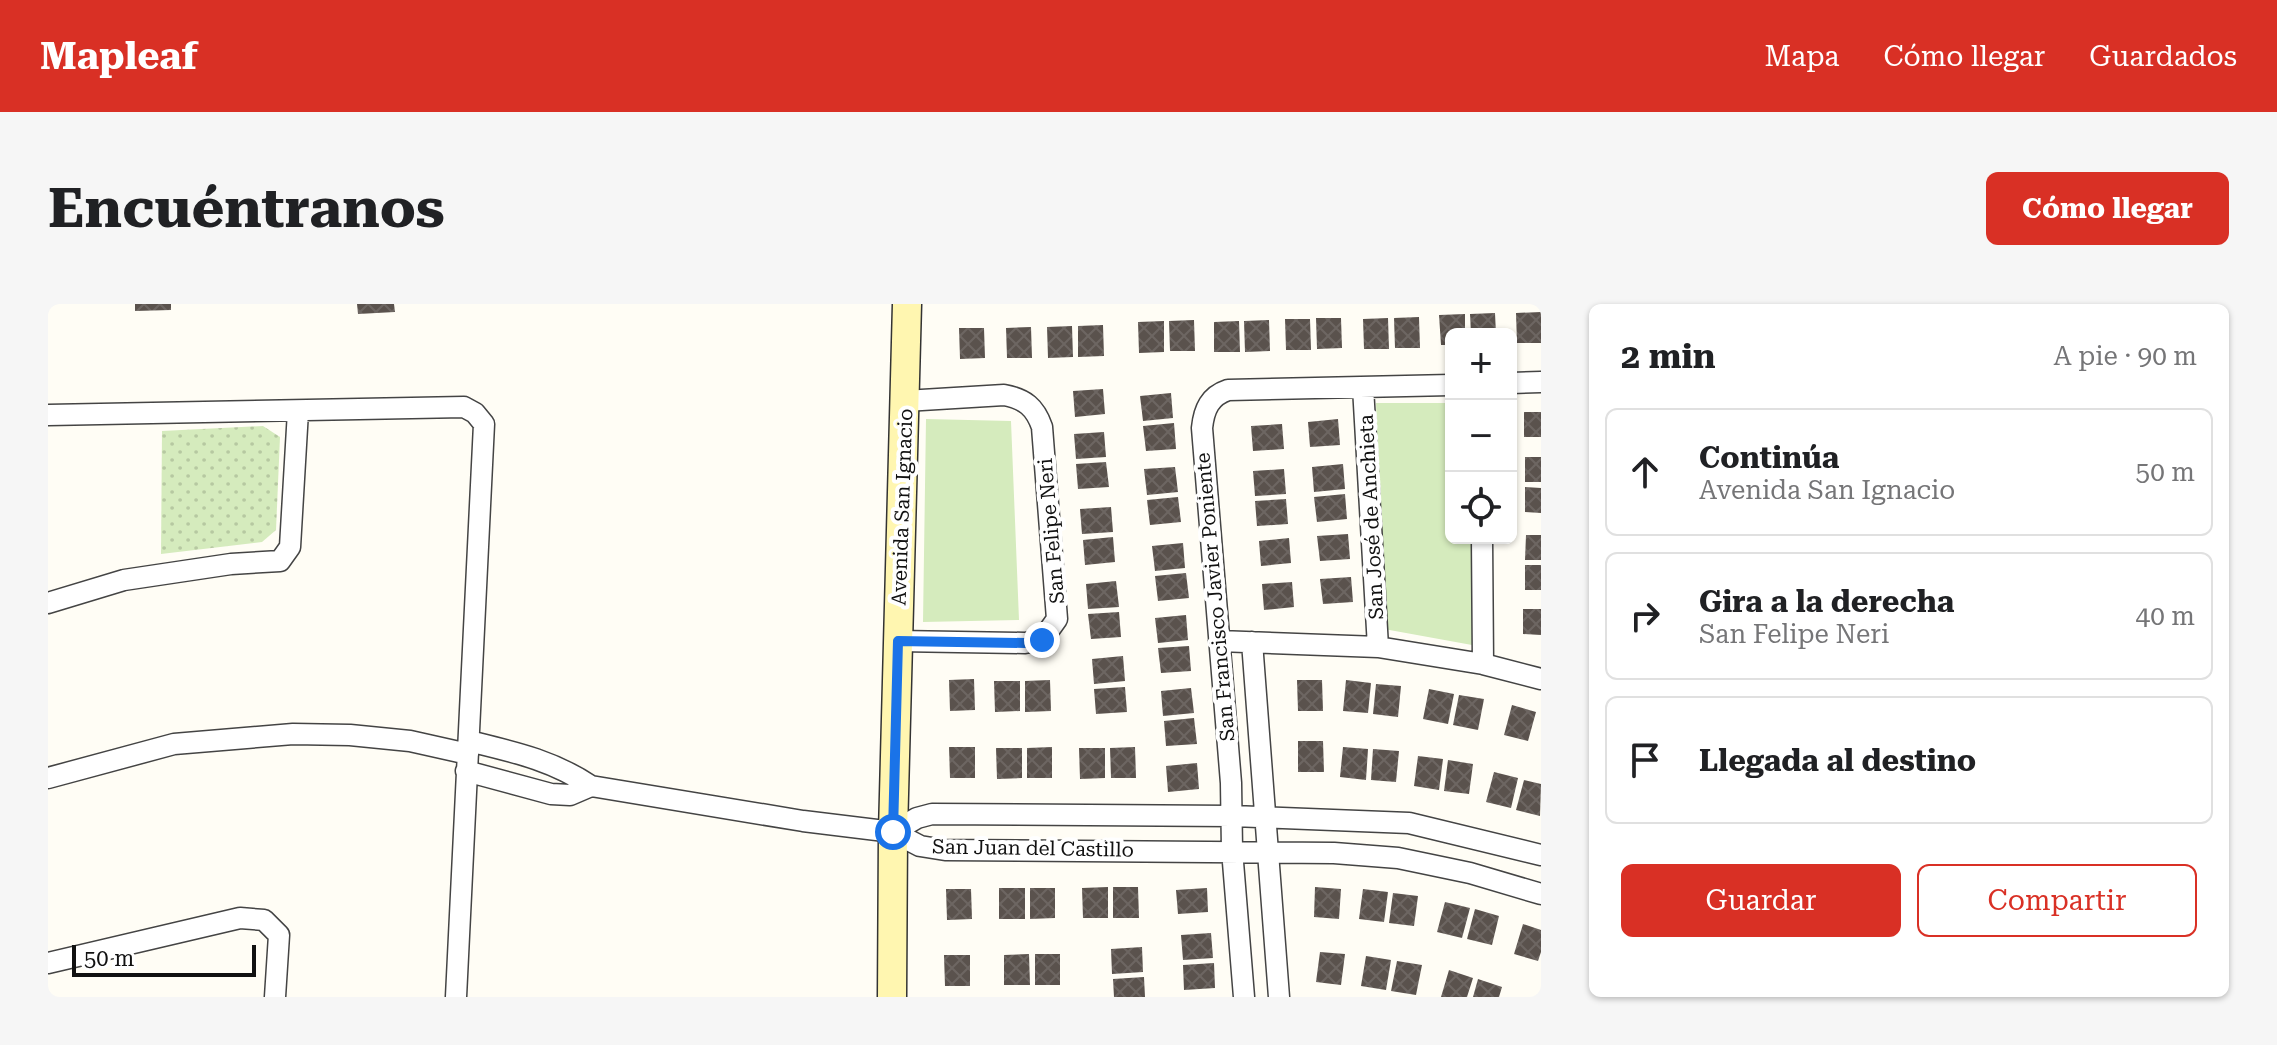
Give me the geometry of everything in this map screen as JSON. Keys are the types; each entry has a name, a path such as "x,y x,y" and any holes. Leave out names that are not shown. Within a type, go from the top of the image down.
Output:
{"main road":[{"name":"Avenida San Ignacio","path":"892,997 893,832 907,304"}],"street":[{"path":"1517,383 1541,382"},
{"path":"1363,387 1445,385"},
{"name":"San Francisco Javier Poniente","path":"1244,997 1202,428 1209,402 1228,390 1363,387"},
{"name":"San José de Anchieta","path":"1363,387 1378,647"},
{"name":"San Felipe Neri","path":"898,641 1025,643 1042,640 1057,619 1042,427 1036,411 1017,397 1004,395 905,401"},
{"path":"48,415 464,407 475,413 484,424 456,997"},
{"path":"48,603 124,580 231,564 280,561 290,547 298,411"},
{"path":"1482,544 1483,664"},
{"path":"1219,641 1378,647 1483,664 1541,679"},
{"name":"San Francisco Javier Poniente","path":"1252,642 1279,997"},
{"path":"48,778 174,744 279,735 350,735 410,741 468,755 547,761 567,769 591,786 803,821 893,832"},
{"path":"468,755 551,794 570,795 591,786"},
{"name":"San Juan del Castillo","path":"893,832 917,818 932,814 1264,817 1409,823 1541,855"},
{"path":"1143,815 1143,850"},
{"name":"San Juan del Castillo","path":"893,832 920,846 945,850 1232,850 1398,858 1470,873 1541,894"},
{"path":"48,963 240,918 264,920 279,935 275,997"}],"green space":[{"path":"1376,403 1445,403 1445,544 1472,544 1472,645 1384,629"},
{"path":"926,419 1011,421 1019,620 923,622"},
{"path":"263,426 280,437 276,530 262,542 161,554 162,431"}],"building":[{"path":"135,304 171,304 171,310 135,311"},
{"path":"357,304 394,304 395,312 358,314"},
{"path":"1541,312 1541,343 1517,343 1516,313"},
{"path":"1495,313 1496,328 1471,328 1470,314"},
{"path":"1465,314 1465,328 1445,328 1445,345 1441,345 1439,315"},
{"path":"1419,317 1420,348 1395,348 1394,318"},
{"path":"1316,318 1341,318 1342,348 1317,349"},
{"path":"1388,318 1389,349 1364,349 1363,319"},
{"path":"1285,319 1310,319 1311,350 1286,350"},
{"path":"1194,320 1195,351 1170,351 1169,321"},
{"path":"1269,320 1270,351 1245,352 1244,321"},
{"path":"1164,321 1164,352 1139,353 1138,322"},
{"path":"1239,321 1240,352 1214,352 1214,322"},
{"path":"1103,325 1104,356 1078,357 1078,326"},
{"path":"1072,326 1073,357 1048,358 1047,327"},
{"path":"1031,327 1032,358 1007,358 1006,328"},
{"path":"959,328 984,328 985,358 960,359"},
{"path":"1103,389 1105,414 1075,417 1073,391"},
{"path":"1171,393 1173,418 1143,421 1140,396"},
{"path":"1524,412 1541,412 1541,437 1524,437"},
{"path":"1338,419 1340,445 1310,447 1308,422"},
{"path":"1174,423 1176,449 1146,451 1143,426"},
{"path":"1282,424 1284,449 1253,451 1251,426"},
{"path":"1104,432 1106,457 1076,459 1074,434"},
{"path":"1525,457 1541,457 1541,482 1525,482"},
{"path":"1106,462 1109,487 1078,489 1076,464"},
{"path":"1343,464 1345,489 1314,492 1312,467"},
{"path":"1175,467 1178,492 1147,495 1144,469"},
{"path":"1284,469 1286,494 1255,496 1253,471"},
{"path":"1525,487 1541,488 1541,513 1525,512"},
{"path":"1345,494 1347,519 1317,522 1314,497"},
{"path":"1178,497 1181,522 1150,525 1147,500"},
{"path":"1286,499 1288,524 1257,526 1255,501"},
{"path":"1111,507 1113,532 1082,534 1080,509"},
{"path":"1348,534 1350,559 1320,561 1317,536"},
{"path":"1526,535 1541,535 1541,560 1525,560"},
{"path":"1113,537 1115,562 1085,565 1083,540"},
{"path":"1289,538 1291,563 1261,566 1259,541"},
{"path":"1183,543 1185,568 1155,571 1152,546"},
{"path":"1525,565 1541,565 1541,590 1525,590"},
{"path":"1186,573 1189,598 1158,601 1155,576"},
{"path":"1351,577 1353,602 1323,604 1320,579"},
{"path":"1116,581 1119,607 1088,609 1086,584"},
{"path":"1292,582 1294,607 1264,610 1262,584"},
{"path":"1523,609 1541,609 1541,635 1523,634"},
{"path":"1119,612 1121,637 1091,639 1088,614"},
{"path":"1186,615 1188,640 1158,643 1155,618"},
{"path":"1189,646 1191,671 1161,673 1158,648"},
{"path":"1123,656 1125,681 1094,684 1092,659"},
{"path":"974,679 975,710 950,711 949,680"},
{"path":"1050,680 1051,711 1025,712 1025,681"},
{"path":"1297,680 1322,680 1323,711 1298,711"},
{"path":"1346,680 1371,683 1368,713 1343,711"},
{"path":"994,681 1020,681 1020,711 995,712"},
{"path":"1376,684 1401,686 1398,717 1373,714"},
{"path":"1125,687 1127,712 1096,714 1094,689"},
{"path":"1191,688 1194,713 1163,716 1161,691"},
{"path":"1429,689 1454,694 1448,724 1423,719"},
{"path":"1459,695 1484,699 1478,730 1453,725"},
{"path":"1512,705 1536,712 1528,741 1504,735"},
{"path":"1194,718 1197,744 1166,746 1164,721"},
{"path":"1298,741 1323,741 1324,772 1298,772"},
{"path":"949,747 975,747 975,778 950,778"},
{"path":"1052,747 1052,778 1027,778 1027,748"},
{"path":"1135,747 1136,778 1111,778 1110,748"},
{"path":"1343,747 1368,749 1366,780 1340,777"},
{"path":"996,748 1022,748 1022,778 997,779"},
{"path":"1079,748 1105,748 1105,778 1080,779"},
{"path":"1373,749 1399,751 1396,782 1371,780"},
{"path":"1418,756 1443,759 1439,790 1414,786"},
{"path":"1448,760 1473,764 1469,794 1444,791"},
{"path":"1197,763 1199,789 1168,792 1166,766"},
{"path":"1494,772 1518,778 1511,808 1486,802"},
{"path":"1524,780 1541,784 1540,816 1516,810"},
{"path":"1108,887 1108,918 1083,918 1082,888"},
{"path":"1113,887 1138,887 1139,918 1113,918"},
{"path":"1315,887 1341,889 1339,919 1314,917"},
{"path":"999,888 1025,888 1025,919 999,919"},
{"path":"1030,888 1055,888 1055,918 1030,919"},
{"path":"1207,888 1208,912 1178,914 1176,890"},
{"path":"946,889 971,889 972,919 947,920"},
{"path":"1363,889 1388,892 1384,922 1359,919"},
{"path":"1393,893 1418,896 1414,926 1389,923"},
{"path":"1445,902 1470,908 1462,938 1437,932"},
{"path":"1475,909 1499,916 1492,945 1467,939"},
{"path":"1523,924 1541,930 1538,961 1514,954"},
{"path":"1211,933 1213,958 1183,960 1181,935"},
{"path":"1142,947 1143,972 1112,974 1111,949"},
{"path":"1320,952 1345,954 1341,985 1316,982"},
{"path":"1029,954 1030,985 1004,985 1004,955"},
{"path":"1035,954 1060,954 1060,985 1035,985"},
{"path":"944,955 970,955 970,986 945,986"},
{"path":"1366,956 1391,960 1386,990 1361,986"},
{"path":"1397,961 1422,965 1416,995 1391,991"},
{"path":"1214,963 1215,988 1184,990 1183,965"},
{"path":"1449,970 1473,978 1467,997 1441,997"},
{"path":"1144,977 1145,997 1114,997 1113,979"},
{"path":"1478,979 1502,987 1499,997 1473,997"}],"route":[{"path":"893,832 898,641 1025,643 1042,640"}]}
